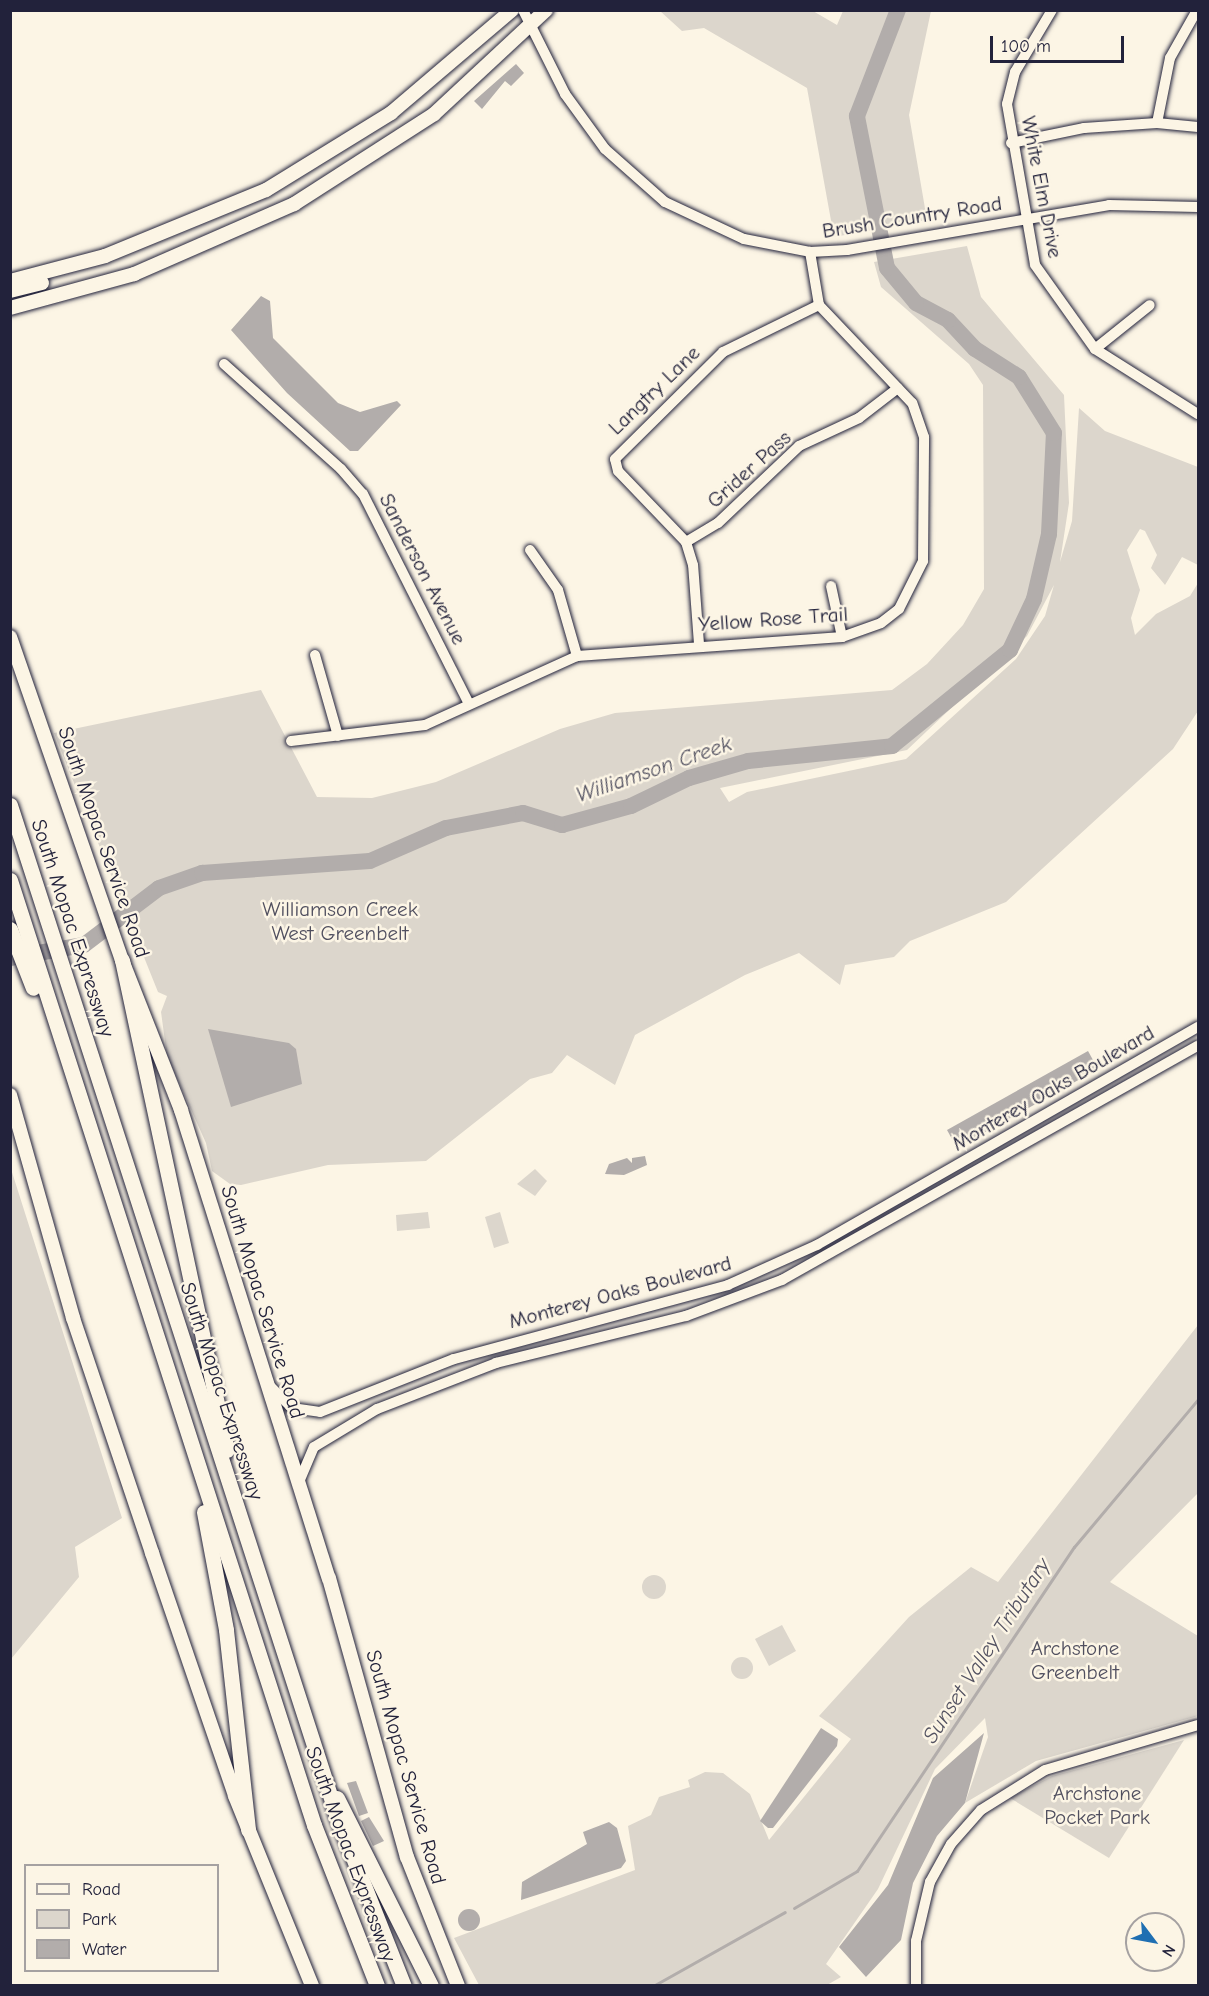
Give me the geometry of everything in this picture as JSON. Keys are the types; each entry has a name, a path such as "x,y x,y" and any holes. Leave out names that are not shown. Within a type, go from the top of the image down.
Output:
{"highway":[{"name":"South Mopac Expressway","path":"10,805 326,1780 367,1902 404,1986"},
{"name":"South Mopac Expressway","path":"10,880 18,902 40,993 64,1054 314,1825 377,1986"},
{"path":"10,929 40,993"},
{"path":"122,960 224,1430 231,1486"},
{"path":"201,1480 226,1630 248,1830"},
{"path":"326,1780 431,1986"}],"main road":[{"path":"10,291 221,211 315,163 391,113 512,10"},
{"path":"10,308 134,274 232,235 350,173 469,85 546,10"},
{"path":"221,211 232,235"},
{"path":"10,281 90,261"},
{"name":"South Mopac Service Road","path":"10,637 122,960 184,1120 298,1485 407,1857 458,1986"},
{"path":"10,1095 76,1328 248,1830 312,1986"}],"street":[{"name":"Brush Country Road","path":"523,10 530,27 581,119 650,192 715,228 810,252 847,250 1023,219 1132,204 1198,207"},
{"name":"White Elm Drive","path":"1052,10 1010,86 1011,143 1023,219 1043,282 1095,349 1198,414"},
{"path":"1157,123 1170,58 1197,10"},
{"path":"1011,143 1157,123 1198,127"},
{"path":"810,252 819,305"},
{"name":"Yellow Rose Trail","path":"291,741 425,726 577,656 699,645 842,637 873,627 899,609 923,561 924,436 912,403 819,305"},
{"name":"Langtry Lane","path":"699,645 693,565 686,542 618,471 617,453 723,352 819,305"},
{"path":"1095,349 1150,305"},
{"name":"Sanderson Avenue","path":"224,364 341,469 363,494 469,705"},
{"name":"Grider Pass","path":"686,542 718,523 799,446 859,418 898,388"},
{"path":"530,550 558,590 577,656"},
{"path":"831,586 842,637"},
{"path":"315,655 338,736"},
{"name":"Monterey Oaks Boulevard","path":"266,1380 292,1408 320,1412 465,1355 728,1285 818,1245 1198,1027"},
{"name":"Monterey Oaks Boulevard","path":"298,1485 314,1446 377,1409 496,1363 686,1316 771,1285 1198,1046"},
{"path":"916,1986 915,1941 925,1896 944,1856 981,1810 1045,1770 1198,1725"}],"green space":[{"path":"660,11 813,11 837,25 843,11 931,11 909,115 927,220 834,237 807,88 704,28 682,31"},
{"name":"Williamson Creek West Greenbelt","path":"967,246 981,297 1064,395 1069,503 1060,562 1072,521 1079,408 1105,431 1198,467 1198,565 1182,557 1165,585 1151,568 1157,555 1145,531 1140,529 1127,550 1140,590 1131,618 1135,635 1156,614 1190,596 1198,583 1198,711 1173,749 1006,902 910,941 894,957 845,965 840,985 799,953 745,975 635,1035 615,1085 567,1055 552,1073 530,1079 426,1161 328,1165 241,1185 230,1184 212,1171 206,1143 167,1056 161,1012 167,996 158,992 54,733 261,690 317,797 372,798 436,782 560,729 615,713 892,690 927,664 963,625 984,589 983,385 969,364 881,287 874,262","holes":["1054,585 1045,616 1016,659 906,759 747,792 729,802 720,788 907,750 1027,636"]},
{"path":"11,1169 122,1518 75,1547 79,1577 11,1659"},
{"path":"535,1169 547,1181 535,1196 517,1184"},
{"path":"428,1212 430,1228 397,1231 396,1215"},
{"path":"500,1212 509,1243 494,1248 485,1217"},
{"name":"Archstone Greenbelt","path":"1198,1325 1198,1493 1110,1582 1198,1636 1198,1716 1036,1761 965,1803 988,1737 985,1718 935,1769 878,1889 826,1964 841,1977 827,1985 479,1985 454,1938 635,1870 628,1826 651,1815 659,1797 690,1787 688,1780 705,1772 723,1773 750,1794 769,1840 851,1739 819,1716 909,1617 971,1567 998,1582"},
{"path":"654,1575 659,1576 665,1582 665,1592 659,1598 654,1599 649,1598 643,1592 642,1587 643,1582 649,1576"},
{"path":"782,1625 796,1651 769,1666 755,1639"},
{"path":"742,1657 750,1660 753,1668 750,1676 742,1679 734,1676 731,1668 734,1660"},
{"name":"Archstone Pocket Park","path":"1184,1740 1109,1858 1010,1798 1052,1776"}],"water":[{"path":"516,64 524,73 511,86 505,81 482,109 474,101"},
{"path":"261,296 270,301 273,338 338,403 360,412 397,401 401,405 358,451 350,451 287,393 231,330"},
{"path":"208,1029 289,1043 296,1049 302,1084 231,1107"},
{"path":"1088,1051 1098,1069 957,1148 947,1130"},
{"path":"645,1156 647,1165 624,1175 605,1174 609,1164 627,1158 632,1163 632,1158"},
{"path":"821,1728 838,1739 837,1746 773,1828 768,1828 760,1821"},
{"path":"984,1733 965,1803 937,1836 913,1883 901,1940 866,1977 839,1947 888,1885 933,1778"},
{"path":"356,1781 368,1813 359,1816 347,1783"},
{"path":"369,1817 384,1841 373,1846 361,1821"},
{"path":"609,1822 617,1828 626,1861 621,1868 521,1900 522,1882 587,1844 583,1832"},
{"path":"469,1909 477,1912 480,1920 477,1928 469,1931 461,1928 458,1920 461,1912"}],"waterway":[{"name":"Williamson Creek","path":"10,958 84,945 159,888 202,873 370,861 446,828 523,813 562,825 631,806 689,778 748,761 892,746 1010,650 1034,599 1049,534 1054,433 1019,377 975,349 948,320 916,303 887,268 857,116 898,10"},
{"name":"Sunset Valley Tributary","path":"794,1908 857,1871 1074,1547 1198,1399"},
{"name":"Sunset Valley Tributary","path":"653,1986 785,1912"}]}
